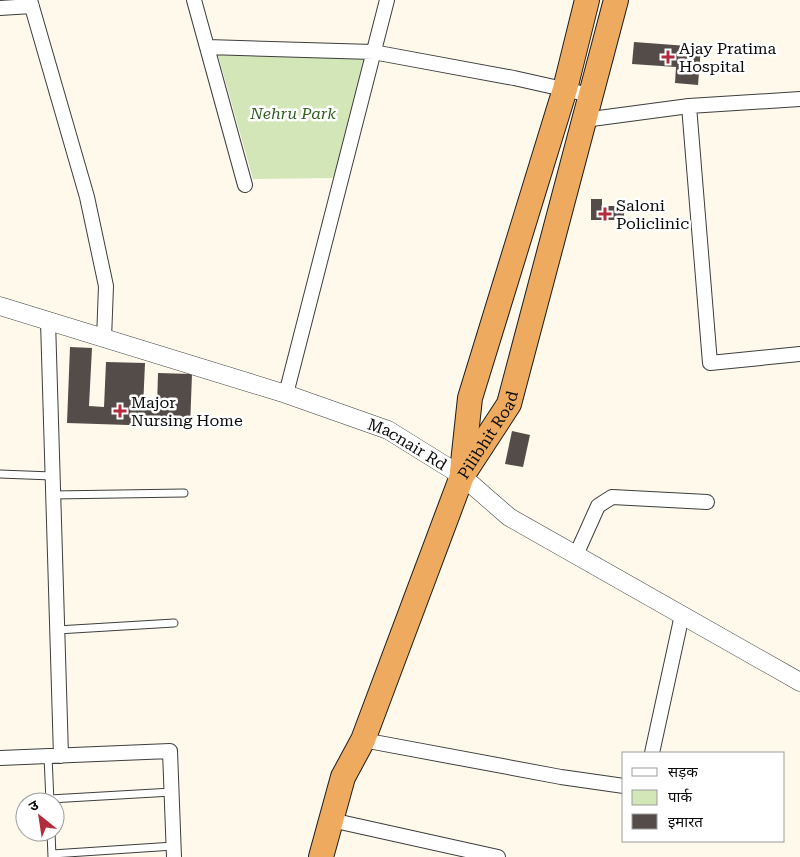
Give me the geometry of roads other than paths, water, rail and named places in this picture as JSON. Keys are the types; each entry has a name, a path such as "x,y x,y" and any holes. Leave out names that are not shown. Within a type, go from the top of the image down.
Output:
{"highway":[{"path":"462,476 470,398 565,89 587,0"},
{"name":"Pilibhit Road","path":"322,857 343,777 363,740 462,476 509,404 616,0"}],"street":[{"path":"194,0 245,185"},
{"path":"286,394 387,0"},
{"path":"0,8 31,3 87,197 106,286 104,339"},
{"path":"206,46 374,52 590,95"},
{"path":"584,120 689,106 800,99"},
{"path":"689,106 710,363 800,354"},
{"name":"Macnair Rd","path":"0,306 286,394 388,430 462,476 509,517 800,682"},
{"path":"48,321 57,630 54,756"},
{"path":"576,555 598,506 612,497 707,502"},
{"path":"652,752 682,615"},
{"path":"363,740 560,778 622,786"},
{"path":"0,758 170,752 174,852"},
{"path":"331,820 498,857"}],"lane":[{"path":"0,474 52,476"},
{"path":"53,495 184,493"},
{"path":"57,630 174,623"},
{"path":"51,792 54,756"},
{"path":"65,799 172,792"},
{"path":"51,842 52,855 174,852"}],"place":[{"name":"Ajay Pratima Hospital","path":"668,57"},
{"name":"Saloni Policlinic","path":"605,214"},
{"name":"Major Nursing Home","path":"120,411"}],"park label":[{"name":"Nehru Park","path":"293,113"}]}
